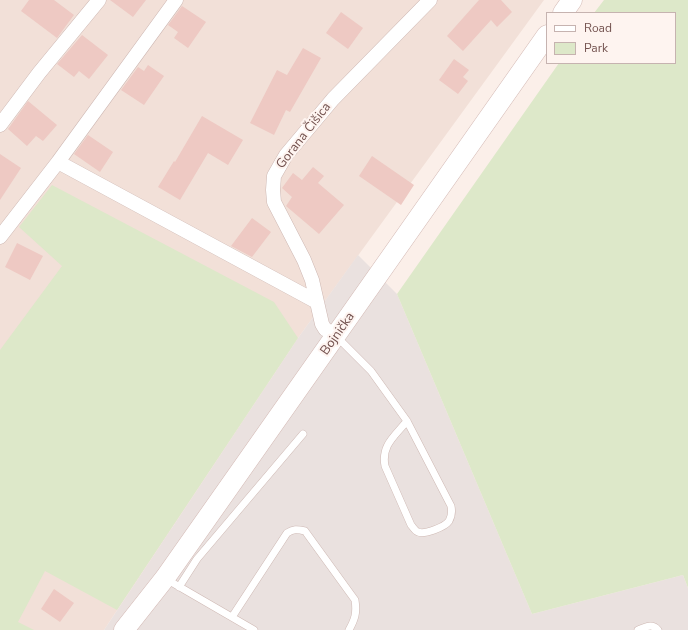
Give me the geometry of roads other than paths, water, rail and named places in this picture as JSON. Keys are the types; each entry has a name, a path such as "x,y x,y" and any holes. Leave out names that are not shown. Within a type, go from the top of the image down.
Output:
{"main road":[{"path":"564,12 572,0"},
{"name":"Bojnička","path":"124,630 172,583 336,336 546,36"}],"street":[{"path":"0,125 39,73 99,0"},
{"path":"0,236 58,162 176,0"},
{"name":"Gorana Čišica","path":"336,336 325,329 322,324 312,280 304,260 274,202 274,176 286,155 333,99 430,0"},
{"path":"58,162 317,302"}],"lane":[{"path":"336,336 372,371 407,421 452,506 452,515 448,522 423,534 416,532 411,525 385,466 383,457 385,448 407,421"},
{"path":"254,630 172,583 197,559 303,434"},
{"path":"232,617 286,533 291,530 298,529 305,531 355,600 357,610 349,630"},
{"path":"638,630 650,626 657,628 658,630"}]}
